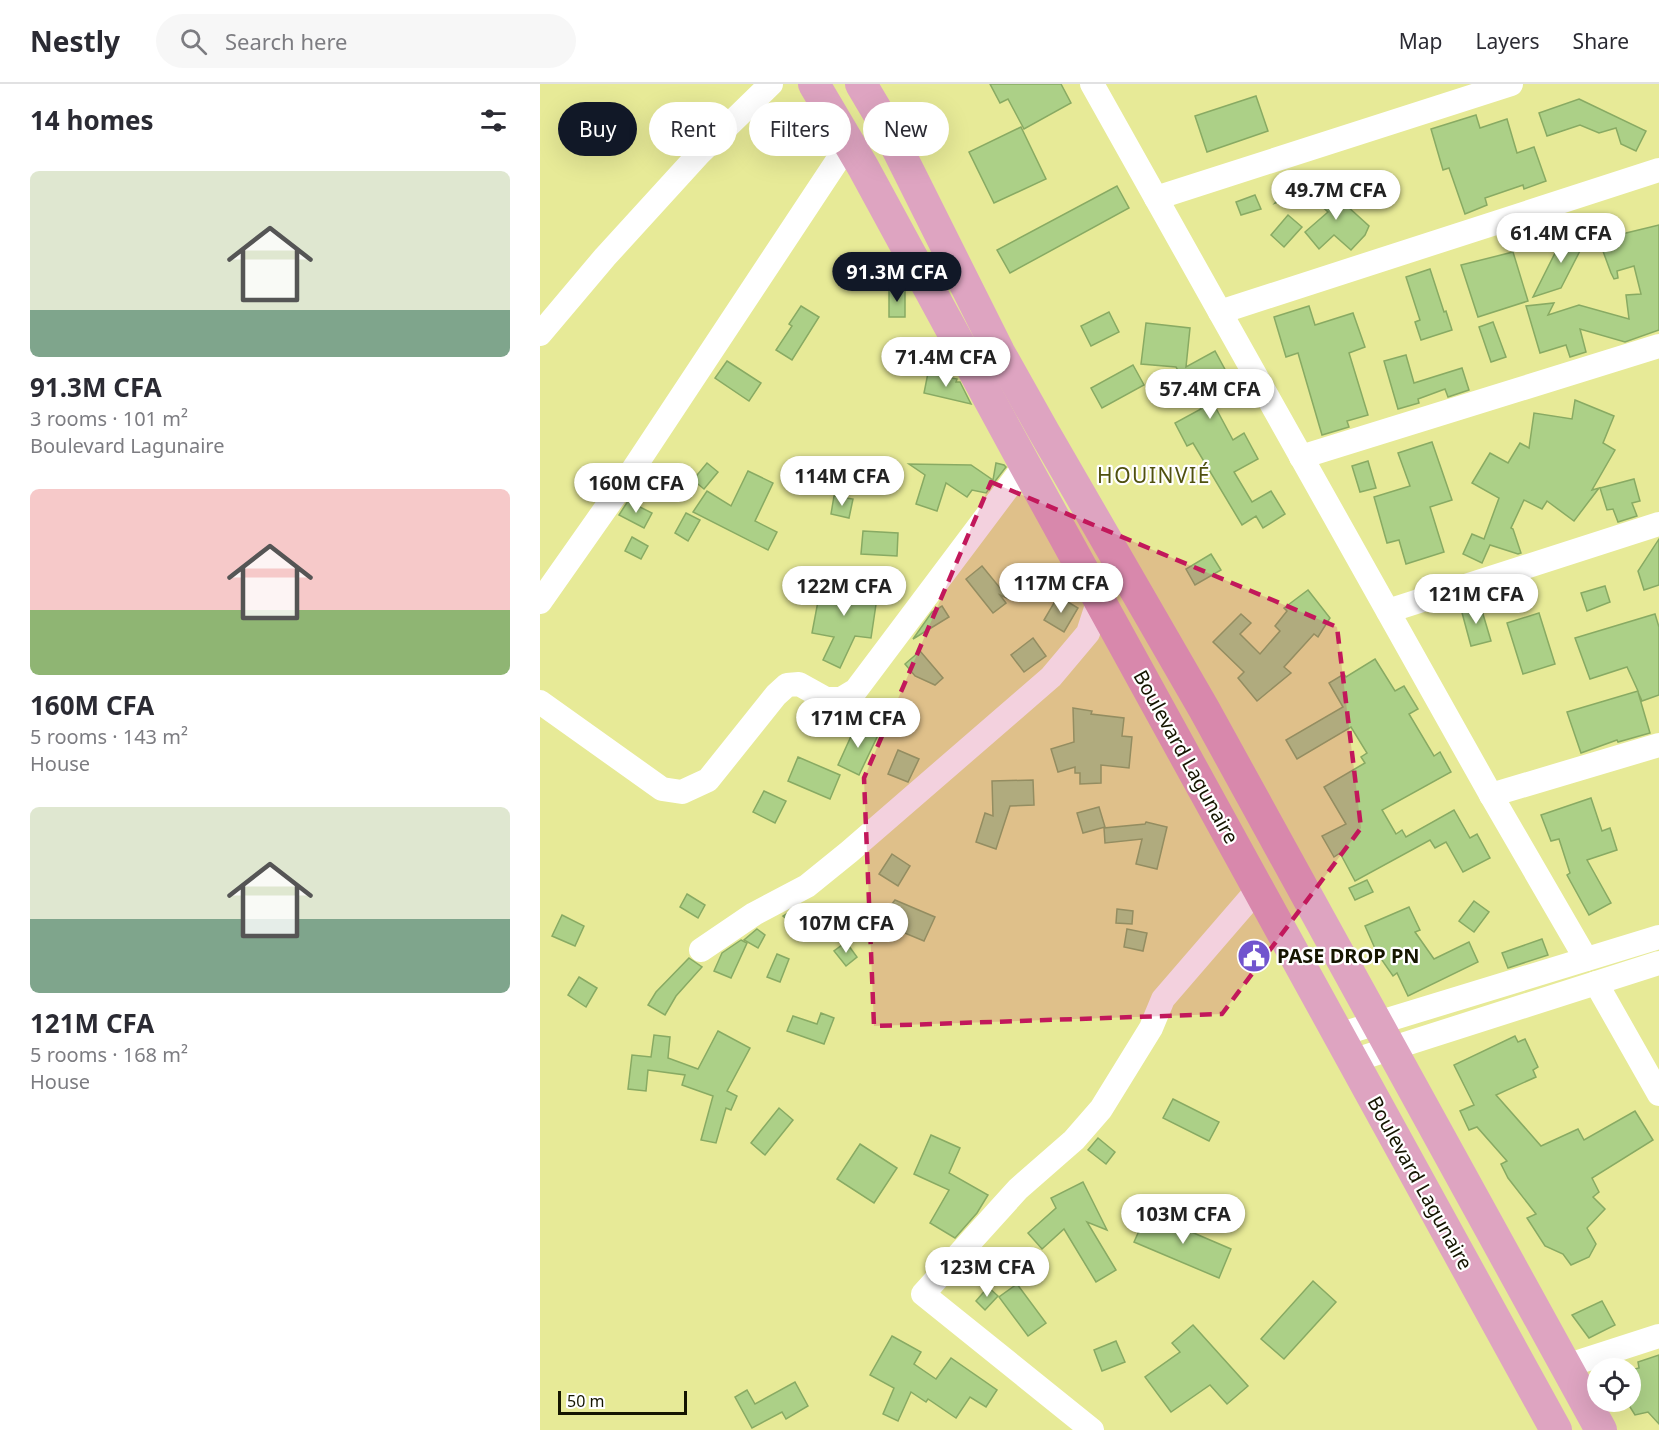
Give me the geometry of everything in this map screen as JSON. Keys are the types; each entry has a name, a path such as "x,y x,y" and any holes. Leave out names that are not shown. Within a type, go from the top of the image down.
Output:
{"main road":[{"name":"Boulevard Lagunaire","path":"814,84 825,102"},
{"name":"Boulevard Lagunaire","path":"861,84 887,128 1016,382 1204,709 1601,1430"},
{"name":"Boulevard Lagunaire","path":"851,146 1556,1430"}],"street":[{"path":"540,334 605,257 699,154 771,84"},
{"path":"1092,84 1491,795 1586,959"},
{"path":"1156,198 1510,84"},
{"path":"540,602 632,471 840,156"},
{"path":"1220,312 1659,170"},
{"path":"1301,457 1659,346"},
{"path":"540,702 662,789 682,792 708,780 776,695 787,685 799,684 826,699 841,699 856,690 1025,465"},
{"path":"1388,611 1659,524"},
{"path":"701,950 754,914 807,886 1051,677 1088,633 1100,599"},
{"path":"1491,795 1659,745"},
{"path":"1092,1430 923,1294 1018,1189 1074,1140 1101,1109 1151,1028 1163,999 1258,889"},
{"path":"1384,1036 1586,959 1659,937"},
{"path":"1345,1048 1384,1036 1596,983 1659,963"},
{"path":"1596,983 1659,1094"},
{"path":"1566,1366 1659,1336"}],"highlighted area":[{"path":"991,482 1337,627 1361,828 1222,1014 874,1026 864,778"}],"building":[{"path":"990,84 1061,84 1071,103 1024,129 1008,99 1000,103"},
{"path":"1256,96 1268,131 1207,152 1195,116"},
{"path":"1579,99 1646,131 1636,151 1621,144 1616,128 1599,133 1580,125 1547,136 1539,113"},
{"path":"1476,115 1480,128 1507,119 1517,153 1534,147 1546,181 1524,189 1523,185 1485,198 1487,205 1465,214 1449,168 1443,170 1431,129"},
{"path":"1021,127 1046,179 994,203 969,152"},
{"path":"1361,172 1390,187 1382,201 1353,186"},
{"path":"1297,178 1312,190 1275,203"},
{"path":"1117,186 1129,208 1010,273 997,250"},
{"path":"1319,186 1325,186 1369,226 1365,235 1351,250 1334,235 1319,249 1305,232 1328,212 1310,196"},
{"path":"1255,195 1261,209 1241,215 1236,202"},
{"path":"1598,214 1611,215 1614,241 1622,234 1659,225 1659,330 1625,342 1580,329 1586,352 1570,357 1566,345 1540,353 1526,306 1554,303 1548,315 1579,305 1629,319 1626,295 1641,294 1634,266 1617,271 1618,278 1614,279 1593,224"},
{"path":"1288,215 1302,227 1284,247 1271,235"},
{"path":"1566,231 1585,241 1561,288 1533,297"},
{"path":"1513,252 1528,301 1478,317 1461,265"},
{"path":"1430,269 1452,330 1421,340 1415,322 1420,320 1406,277"},
{"path":"889,289 905,289 905,317 889,317"},
{"path":"801,306 819,317 792,360 776,350 792,326 789,324"},
{"path":"1309,306 1315,325 1353,313 1365,347 1349,353 1368,415 1347,421 1349,427 1322,435 1298,353 1286,357 1274,317"},
{"path":"1109,312 1119,332 1091,346 1081,326"},
{"path":"1493,322 1506,357 1491,362 1479,327"},
{"path":"1146,323 1190,328 1186,367 1215,351 1234,386 1211,399 1233,440 1244,433 1258,459 1234,472 1252,502 1271,491 1285,514 1263,528 1256,516 1242,525 1193,443 1187,446 1175,423 1201,409 1176,367 1141,364"},
{"path":"1406,355 1414,383 1462,368 1469,390 1448,397 1445,389 1418,399 1419,403 1398,409 1384,361"},
{"path":"727,361 761,383 749,401 715,378"},
{"path":"1133,365 1144,385 1102,408 1091,388"},
{"path":"928,373 957,379 956,382 960,382 971,404 924,393"},
{"path":"1575,400 1614,416 1603,443 1615,450 1592,490 1599,488 1574,521 1547,501 1542,509 1524,500 1511,528 1521,553 1490,545 1482,563 1463,554 1472,534 1484,539 1499,498 1472,483 1490,453 1508,463 1520,443 1529,448 1534,413 1572,419"},
{"path":"1432,442 1452,500 1430,507 1444,552 1406,564 1399,540 1387,543 1374,497 1410,486 1398,453"},
{"path":"1368,461 1376,488 1360,492 1352,466"},
{"path":"707,463 718,472 704,489 693,480"},
{"path":"996,463 1006,467 986,493 972,490 967,497 946,483 937,511 916,504 925,475 909,464 971,465 993,480"},
{"path":"748,471 773,483 755,521 777,532 768,550 693,512 707,491 731,506"},
{"path":"602,472 611,476 597,496 590,493"},
{"path":"1634,479 1640,501 1632,503 1637,516 1618,522 1613,509 1607,510 1600,488"},
{"path":"834,496 853,499 849,518 831,514"},
{"path":"628,501 652,513 644,528 619,515"},
{"path":"686,513 700,520 688,541 675,533"},
{"path":"863,531 898,533 897,556 861,554"},
{"path":"632,537 648,546 641,559 625,551"},
{"path":"1659,539 1659,585 1644,590 1638,571"},
{"path":"1211,554 1221,570 1195,585 1186,569"},
{"path":"982,566 1009,599 1000,595 1006,603 993,613 966,579"},
{"path":"822,580 845,584 845,587 878,591 871,638 855,636 840,668 823,660 834,637 812,633"},
{"path":"1605,586 1610,602 1587,611 1581,593"},
{"path":"1308,590 1330,618 1318,637 1314,634 1284,667 1291,673 1257,701 1238,678 1244,672 1213,642 1241,614 1251,623 1240,634 1260,654 1280,631 1275,626 1287,611 1284,608"},
{"path":"1058,596 1078,608 1064,632 1044,620"},
{"path":"1480,604 1491,641 1471,646 1461,609"},
{"path":"942,606 949,617 913,639 932,612"},
{"path":"1539,613 1555,664 1523,674 1507,623"},
{"path":"1655,614 1659,627 1659,695 1642,701 1638,692 1650,733 1618,742 1617,740 1581,753 1567,712 1638,691 1627,667 1590,679 1575,638"},
{"path":"1033,638 1046,656 1024,672 1011,655"},
{"path":"920,651 943,678 935,685 915,676 905,664"},
{"path":"1375,659 1395,691 1404,686 1418,709 1409,714 1434,756 1440,752 1451,772 1382,810 1396,834 1402,830 1406,837 1454,810 1470,838 1477,834 1490,858 1463,872 1446,842 1435,848 1430,840 1355,881 1340,853 1334,857 1322,836 1346,824 1324,787 1365,763 1361,757 1367,753 1351,727 1297,759 1286,740 1343,707 1329,683 1344,674 1346,677"},
{"path":"1073,708 1092,711 1091,714 1124,718 1122,736 1132,737 1129,768 1101,765 1101,783 1080,784 1080,773 1075,773 1075,767 1058,772 1051,749 1074,742"},
{"path":"857,723 879,733 859,775 838,765"},
{"path":"898,750 919,759 908,782 888,774"},
{"path":"798,757 840,775 830,799 788,781"},
{"path":"1033,780 1034,805 1010,806 996,849 976,842 985,813 993,816 992,781"},
{"path":"764,791 786,801 775,823 753,812"},
{"path":"1591,798 1602,831 1610,828 1617,850 1587,860 1611,903 1589,915 1567,875 1570,873 1559,839 1551,841 1541,815"},
{"path":"1099,807 1105,827 1083,833 1077,813"},
{"path":"1146,822 1167,827 1157,869 1136,864 1142,839 1105,843 1104,828 1145,824"},
{"path":"892,854 910,866 898,886 879,874"},
{"path":"1367,880 1373,892 1355,900 1349,888"},
{"path":"687,894 705,905 698,918 680,907"},
{"path":"895,900 935,917 924,941 878,922"},
{"path":"1474,901 1489,912 1474,932 1459,921"},
{"path":"801,905 814,917 801,931 783,916"},
{"path":"1409,907 1420,930 1415,932 1434,959 1469,942 1478,962 1408,996 1397,973 1393,976 1377,953 1365,926"},
{"path":"1117,909 1133,911 1132,924 1116,923"},
{"path":"562,915 584,926 575,946 552,936"},
{"path":"757,929 765,935 758,948 744,940"},
{"path":"1127,929 1147,933 1143,951 1124,947"},
{"path":"1542,939 1548,955 1508,968 1502,953"},
{"path":"741,940 747,943 731,978 714,971 722,953"},
{"path":"846,942 857,957 846,966 834,951"},
{"path":"777,954 789,959 780,982 767,977"},
{"path":"689,958 702,967 676,996 665,1015 648,1005 656,992"},
{"path":"579,977 597,988 586,1007 568,995"},
{"path":"821,1013 834,1018 824,1044 787,1031 793,1016 817,1024"},
{"path":"718,1031 750,1048 727,1091 737,1096 731,1110 726,1108 716,1143 701,1140 713,1096 682,1085 685,1075 648,1070 646,1091 628,1089 632,1055 651,1057 654,1035 670,1037 668,1058 698,1069"},
{"path":"1515,1036 1518,1042 1525,1039 1538,1067 1533,1070 1536,1077 1496,1095 1541,1146 1578,1129 1584,1140 1635,1111 1653,1140 1592,1178 1599,1192 1593,1197 1605,1209 1587,1228 1596,1244 1589,1257 1571,1265 1563,1254 1545,1246 1527,1218 1536,1214 1508,1178 1501,1164 1507,1161 1477,1127 1469,1130 1460,1111 1474,1105 1454,1065"},
{"path":"1173,1099 1219,1122 1209,1141 1163,1118"},
{"path":"779,1108 793,1120 765,1155 751,1143"},
{"path":"931,1135 960,1148 949,1173 988,1195 977,1213 955,1238 930,1223 949,1190 914,1174"},
{"path":"1098,1138 1115,1152 1106,1164 1088,1150"},
{"path":"860,1144 897,1168 874,1203 837,1179"},
{"path":"1083,1182 1107,1230 1087,1222 1116,1270 1096,1282 1064,1229 1042,1249 1028,1233 1056,1208 1051,1198"},
{"path":"1147,1213 1231,1249 1219,1278 1134,1242"},
{"path":"1313,1281 1336,1302 1284,1359 1261,1339"},
{"path":"1017,1284 1046,1323 1028,1336 999,1297"},
{"path":"988,1287 998,1296 985,1310 976,1301"},
{"path":"1602,1301 1615,1325 1589,1338 1572,1315"},
{"path":"1193,1325 1248,1386 1227,1404 1210,1385 1171,1412 1145,1377 1180,1352 1172,1343"},
{"path":"892,1336 921,1352 914,1364 936,1379 951,1358 997,1390 986,1407 970,1397 956,1418 928,1399 926,1402 911,1392 898,1421 883,1414 894,1388 870,1375"},
{"path":"1116,1341 1125,1362 1102,1371 1094,1350"},
{"path":"1659,1355 1659,1424 1648,1412 1635,1415 1633,1412 1641,1412 1641,1361"},
{"path":"795,1382 808,1406 786,1419 782,1412 752,1428 735,1397 747,1390 755,1404"}],"place":[{"name":"PASE DROP PN","path":"1254,956"}],"district":[{"name":"HOUINVIÉ","path":"1154,476"}]}
